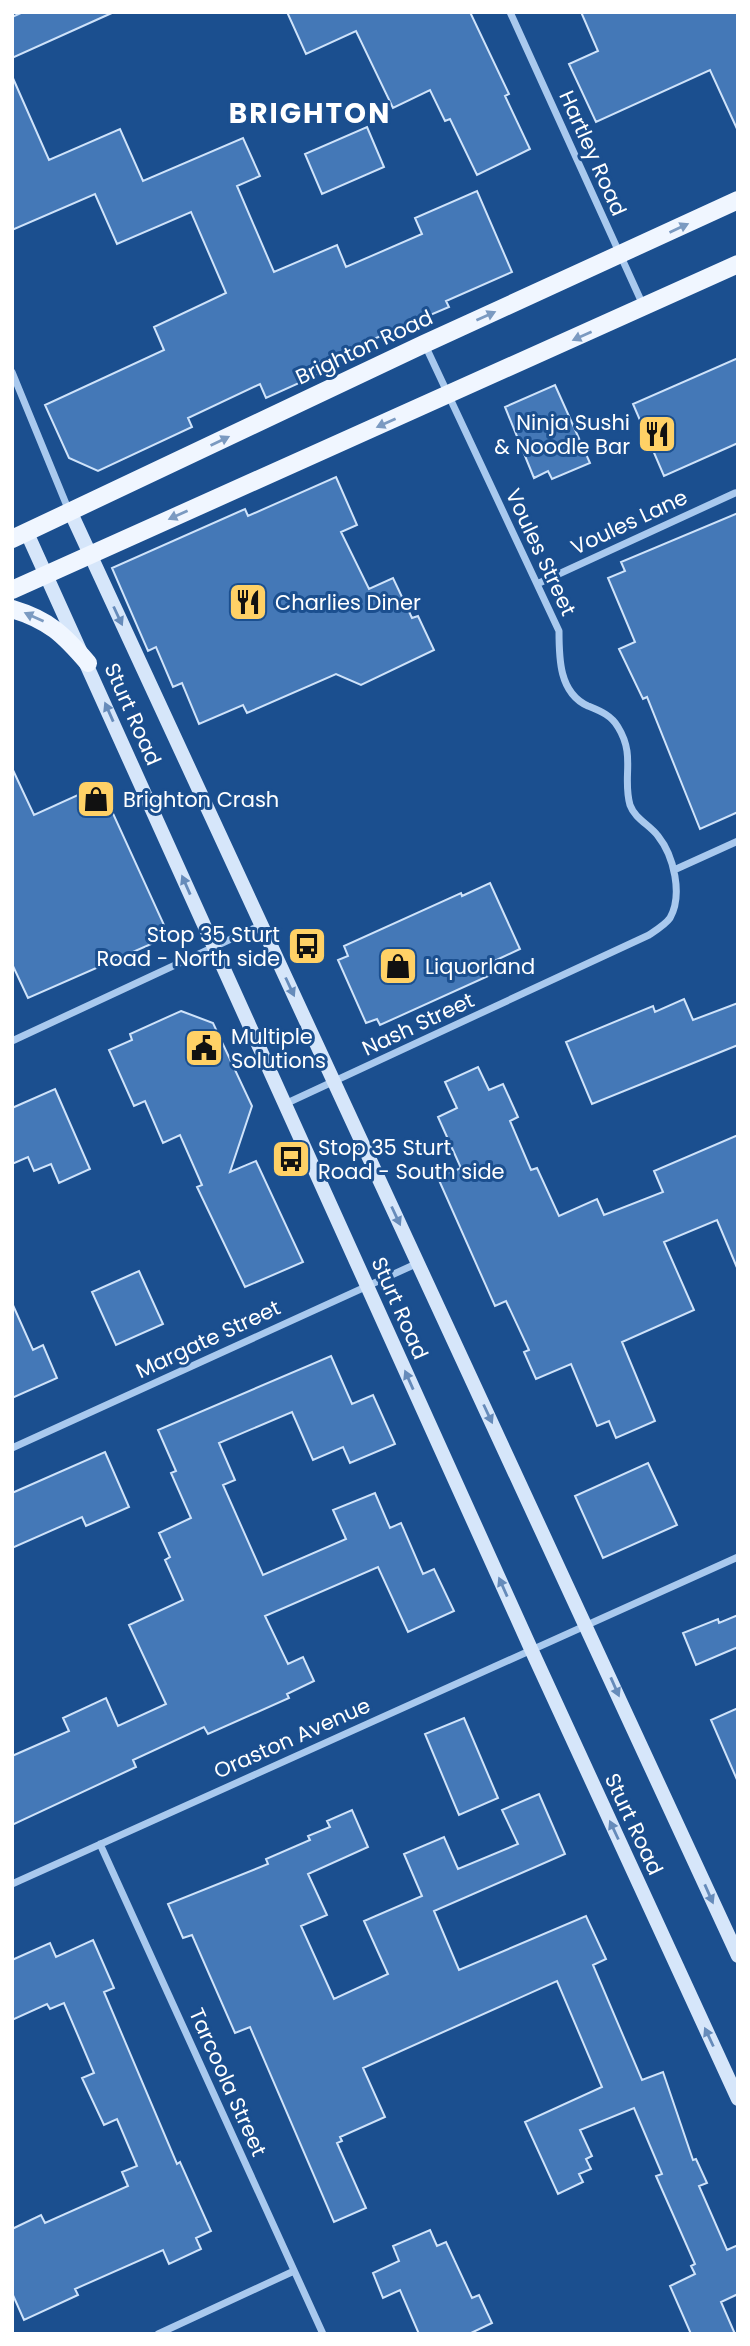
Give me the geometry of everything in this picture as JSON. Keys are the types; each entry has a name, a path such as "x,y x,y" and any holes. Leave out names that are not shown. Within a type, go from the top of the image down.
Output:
{"main road":[{"name":"Brighton Road","path":"20,536 424,344 738,200"},
{"path":"12,590 738,264"},
{"name":"Sturt Road","path":"71,513 587,1624 738,1956"},
{"name":"Sturt Road","path":"20,536 47,575 88,663 366,1286 738,2099"},
{"path":"12,609 33,615 62,632 88,663"}],"street":[{"name":"Hartley Road","path":"510,12 644,308"},
{"name":"Voules Street","path":"424,344 559,631 559,664 570,692 579,701 600,710 616,724 629,759 628,796 631,809 658,835 674,870"},
{"path":"12,372 71,513"},
{"name":"Voules Lane","path":"537,584 735,493"},
{"path":"674,870 738,841"},
{"name":"Nash Street","path":"285,1104 649,936 670,918 674,870"},
{"path":"12,1041 261,925"},
{"name":"Margate Street","path":"12,1448 418,1263"},
{"name":"Oraston Avenue","path":"12,1884 738,1557"},
{"name":"Tarcoola Street","path":"100,1844 323,2334"},
{"path":"158,2334 295,2271"}],"building":[{"path":"23,12 114,12 12,58 12,17"},
{"path":"287,12 470,12 509,94 505,96 530,149 477,175 450,119 445,121 430,90 393,108 356,31 306,54"},
{"path":"581,12 738,12 738,131 710,70 596,122 569,64 598,51"},
{"path":"12,76 49,160 120,129 143,181 243,138 260,176 237,186 274,272 337,245 346,267 422,234 415,218 477,191 512,272 446,301 449,307 315,364 319,374 266,398 260,384 188,418 192,427 98,471 69,458 45,405 164,350 154,327 226,293 191,212 117,244 95,194 12,230"},
{"path":"367,127 384,167 322,194 305,154"},
{"path":"738,358 738,443 664,476 633,404"},
{"path":"555,385 590,463 552,479 548,471 534,478 505,407"},
{"path":"336,477 357,525 341,532 369,589 393,578 412,618 418,616 434,650 361,685 336,674 247,713 243,705 199,724 182,683 173,687 156,647 148,651 112,568 245,509 248,516"},
{"path":"738,513 738,812 700,829 647,697 643,699 619,649 635,642 608,578 625,571 621,562"},
{"path":"12,768 34,815 100,785 164,925 158,941 28,998 12,964"},
{"path":"490,883 520,949 492,962 497,972 380,1025 377,1019 366,1023 338,960 348,956 344,946 461,893 462,896"},
{"path":"684,999 693,1020 738,1003 738,1045 592,1104 566,1042 653,1006 655,1012"},
{"path":"181,1011 213,1023 252,1106 230,1172 256,1161 303,1262 245,1287 197,1187 202,1185 180,1135 163,1143 145,1101 134,1106 109,1050 132,1040 130,1034"},
{"path":"478,1067 489,1090 503,1084 518,1117 510,1121 531,1170 537,1168 559,1216 597,1199 604,1215 663,1192 654,1171 738,1135 738,1270 717,1220 664,1242 694,1310 622,1342 655,1421 616,1438 609,1421 597,1426 571,1364 536,1379 524,1352 529,1350 506,1301 495,1306 438,1178 461,1168 438,1117 457,1108 445,1082"},
{"path":"55,1089 90,1169 59,1183 51,1164 34,1171 28,1157 12,1164 12,1108"},
{"path":"139,1271 163,1324 116,1345 92,1292"},
{"path":"12,1303 33,1350 43,1345 57,1378 12,1398"},
{"path":"331,1356 352,1404 373,1395 395,1444 350,1463 343,1447 313,1460 292,1412 219,1443 235,1480 223,1485 263,1575 346,1539 333,1510 375,1493 390,1528 401,1523 423,1574 434,1569 454,1611 408,1632 378,1567 265,1616 288,1664 303,1657 314,1681 287,1694 289,1698 208,1734 204,1727 133,1760 136,1767 12,1825 12,1756 69,1731 63,1718 106,1698 118,1726 166,1704 129,1625 183,1600 165,1560 170,1557 159,1533 191,1518 171,1473 176,1471 158,1430"},
{"path":"105,1452 129,1507 86,1526 82,1517 12,1548 12,1493"},
{"path":"648,1463 677,1525 603,1558 575,1496"},
{"path":"738,1615 738,1647 696,1665 683,1633 718,1619 719,1623"},
{"path":"738,1708 738,1782 711,1720"},
{"path":"464,1718 498,1798 459,1815 425,1734"},
{"path":"539,1794 565,1854 434,1911 459,1970 586,1916 606,1959 593,1965 642,2080 663,2072 693,2160 696,2159 707,2183 699,2186 727,2250 738,2245 738,2294 721,2302 735,2334 691,2334 670,2286 695,2274 691,2266 695,2264 656,2176 662,2174 634,2108 580,2130 592,2156 586,2159 591,2169 579,2174 583,2182 558,2194 525,2122 602,2087 557,1981 363,2068 385,2117 340,2137 342,2141 337,2143 366,2208 334,2222 250,2027 235,2033 192,1935 183,1938 168,1904 268,1864 266,1859 310,1840 308,1836 330,1827 327,1821 352,1810 368,1847 308,1874 327,1915 301,1926 334,1999 388,1974 364,1921 422,1896 404,1854 444,1837 458,1869 518,1844 502,1810"},
{"path":"93,1940 114,1988 104,1992 177,2164 180,2162 211,2231 196,2238 201,2249 169,2264 163,2250 75,2289 78,2295 24,2320 12,2293 12,2229 41,2215 45,2223 128,2186 122,2172 137,2166 117,2119 104,2125 82,2078 94,2073 64,2003 50,2009 47,2004 12,2020 12,1960 50,1943 56,1957"},
{"path":"430,2230 437,2246 446,2242 472,2298 479,2295 492,2323 469,2334 419,2334 400,2290 383,2298 373,2273 399,2261 393,2246"}],"place":[{"name":"Ninja Sushi & Noodle Bar","path":"657,434"},
{"name":"Charlies Diner","path":"248,602"},
{"name":"Brighton Crash","path":"96,799"},
{"name":"Stop 35 Sturt Road - North side","path":"307,946"},
{"name":"Liquorland","path":"398,966"},
{"name":"Multiple Solutions","path":"204,1048"},
{"name":"Stop 35 Sturt Road - South side","path":"291,1159"}],"district":[{"name":"BRIGHTON","path":"310,113"}]}
